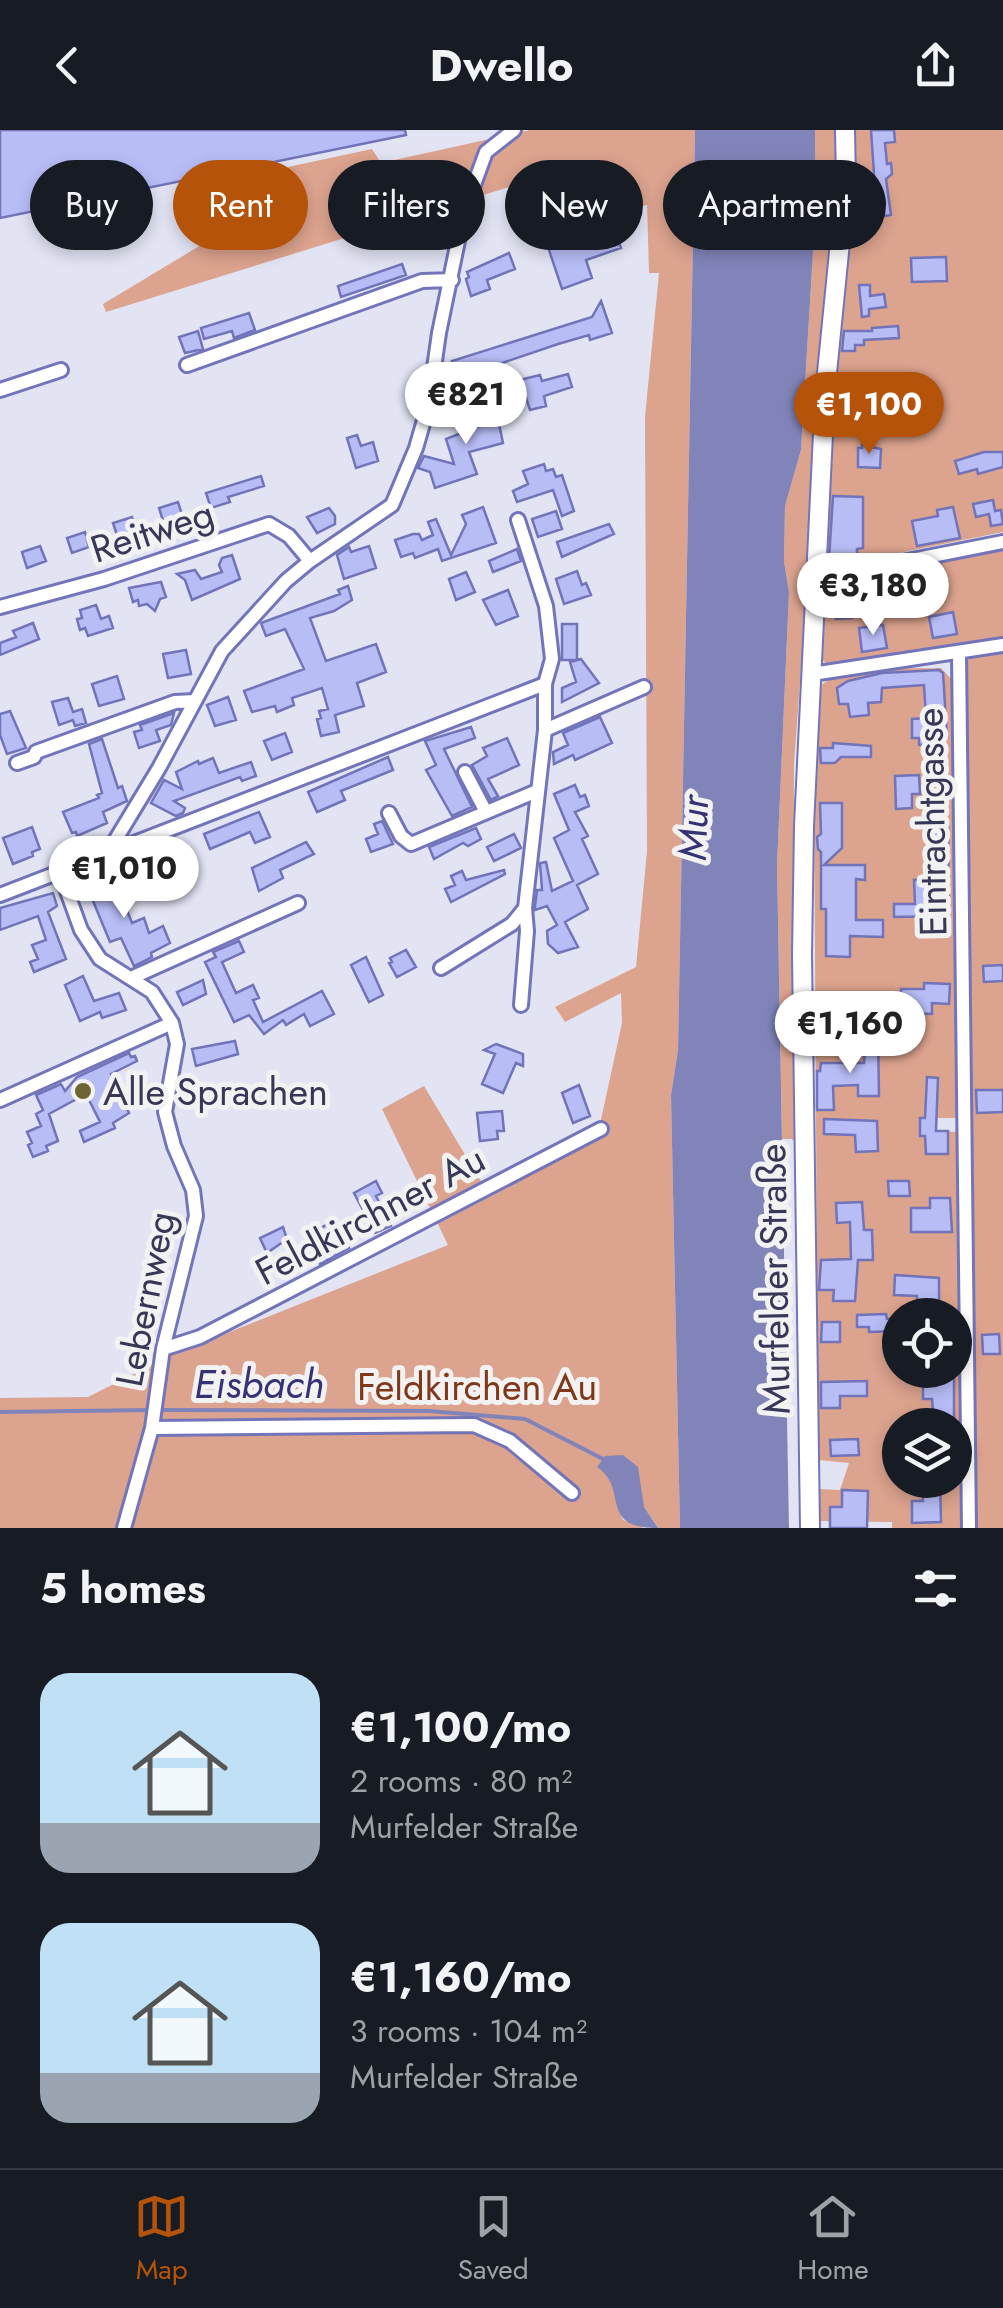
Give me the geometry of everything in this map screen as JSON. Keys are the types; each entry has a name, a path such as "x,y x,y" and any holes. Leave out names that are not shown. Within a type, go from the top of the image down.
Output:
{"street":[{"path":"107,854 160,768 222,651 286,581 392,505 416,448 429,403 464,212 486,152 514,130"},
{"name":"Murfelder Straße","path":"810,1528 802,954 816,580 826,392 846,182 844,130"},
{"path":"187,366 422,282 452,280"},
{"path":"0,390 61,370"},
{"path":"518,520 546,606 552,658 545,684 545,730 525,908 522,1005"},
{"name":"Reitweg","path":"0,607 104,580 269,524 289,536 310,561"},
{"path":"816,580 1003,542"},
{"path":"812,674 1003,646"},
{"name":"Eintrachtgasse","path":"958,654 970,1528"},
{"path":"0,895 545,684"},
{"path":"545,730 644,687"},
{"path":"17,764 34,758 36,752 158,708 195,701"},
{"path":"465,772 486,812"},
{"path":"390,813 400,836 411,844 537,791"},
{"path":"0,1100 172,1024 152,992 100,958 81,930 60,872"},
{"path":"131,978 298,902"},
{"path":"442,968 512,924 525,908"},
{"name":"Lebernweg","path":"154,1416 164,1349 196,1216 194,1190 174,1146 165,1112 177,1044 172,1024"},
{"name":"Feldkirchner Au","path":"164,1349 200,1338 601,1129"},
{"path":"124,1528 154,1416 474,1426 510,1441 572,1493"}],"green space":[{"name":"Feldkirchen Au","path":"530,130 695,130 694,160 663,160 663,250 693,250 678,1050 671,1095 680,1528 658,1528 644,1507 605,1472 623,1520 644,1528 0,1528 0,1398 88,1397 169,1356 448,1245 382,1109 424,1086 482,1183 597,1138 622,1023 621,993 565,1022 555,1007 636,967 647,851 645,417 659,273 649,273 643,160 505,160 505,188 485,194 485,160 395,160"},
{"path":"815,130 837,130 837,160 815,160"},
{"path":"850,130 1003,130 1003,532 829,567 823,565 834,379 847,250 886,250 886,160 851,160"},
{"name":"Feldkirchen Au","path":"372,149 379,160 328,160 328,243 308,249 308,163"},
{"name":"Feldkirchen Au","path":"193,250 306,250 106,312 103,304"},
{"path":"813,250 832,250 794,764 793,1068 797,1146 792,1139 782,1139 777,865 789,592 784,561 785,506 801,450"},
{"path":"1003,547 1003,638 831,666 819,659 823,589 833,582"},
{"path":"1003,650 1003,1528 974,1528 964,672 968,660"},
{"path":"941,668 952,680 957,1118 936,1118 936,1131 957,1132 959,1298 882,1298 882,1388 960,1388 960,1408 882,1408 882,1498 962,1498 962,1528 892,1528 892,1522 819,1521 819,1489 840,1490 849,1463 818,1460 814,779 820,686 845,674"}],"water":[{"name":"Mur","path":"695,130 815,130 815,160 694,160"},
{"name":"Mur","path":"693,250 813,250 801,450 785,506 784,561 789,592 777,865 789,1528 680,1528 671,1095 678,1050"},
{"path":"623,1455 638,1467 644,1507 658,1528 627,1522 607,1476 597,1467 605,1456"}],"building":[{"path":"0,130 405,130 406,135 284,160 173,160 173,183 153,187 153,160 30,160 30,212 0,218"},
{"path":"871,130 894,130 895,142 885,143 892,174 886,179 886,160 873,160"},
{"path":"886,179 891,215 886,216"},
{"path":"549,250 615,250 586,260 592,278 562,289"},
{"path":"509,253 515,269 487,280 490,289 471,296 467,272"},
{"path":"946,257 947,281 912,282 911,258"},
{"path":"402,264 406,275 341,297 338,286"},
{"path":"859,285 870,285 870,296 884,294 886,307 869,309 869,316 862,317"},
{"path":"601,301 612,333 558,344 458,378 452,361 592,317"},
{"path":"249,313 255,330 234,338 232,331 204,339 201,328"},
{"path":"898,326 899,338 864,340 864,345 855,345 855,351 842,351 844,331"},
{"path":"198,331 203,349 185,353 179,337"},
{"path":"568,374 572,387 544,396 546,406 530,410 520,380 540,375 542,381"},
{"path":"839,379 879,382 879,394 875,400 837,398"},
{"path":"486,392 503,443 469,452 477,474 435,488 430,472 418,468 424,456 454,464 446,439 482,425 473,396"},
{"path":"357,435 361,446 373,442 378,461 356,468 347,438"},
{"path":"862,445 881,449 880,468 858,467 858,448"},
{"path":"984,452 1003,452 1003,467 959,474 955,461"},
{"path":"544,464 546,471 553,469 556,477 562,475 574,511 562,516 553,490 517,502 513,491 528,484 523,471"},
{"path":"261,476 264,486 228,497 230,502 211,508 206,493"},
{"path":"833,496 863,497 863,548 857,549 857,556 829,559"},
{"path":"993,500 995,511 1001,510 1003,524 991,526 989,514 976,517 973,504"},
{"path":"178,502 183,518 164,524 159,508"},
{"path":"483,507 496,543 442,561 438,549 415,558 413,553 401,557 395,540 413,534 419,534 422,540 433,535 428,522 436,519 451,555 466,524 462,515"},
{"path":"953,507 960,538 917,546 912,521 938,516 937,510"},
{"path":"329,508 335,524 317,533 307,517"},
{"path":"556,511 562,529 538,537 532,519"},
{"path":"132,517 137,532 118,538 113,523"},
{"path":"609,524 614,534 562,557 557,542"},
{"path":"85,532 89,547 72,553 67,538"},
{"path":"40,546 46,561 27,568 22,552"},
{"path":"369,546 376,568 344,579 337,555 349,547 351,552"},
{"path":"517,549 521,561 493,572 489,561"},
{"path":"232,555 240,579 192,600 185,580 177,574 195,570 201,579 222,572 222,558"},
{"path":"577,571 591,595 564,604 556,579"},
{"path":"466,572 475,592 456,600 449,579"},
{"path":"924,572 926,585 905,588 907,598 882,603 877,579"},
{"path":"161,582 166,597 160,599 155,611 147,604 139,606 138,600 133,602 129,588"},
{"path":"348,586 352,600 334,611 310,618 326,661 376,644 386,672 357,683 364,706 335,715 339,732 321,736 319,711 328,709 322,688 292,698 294,705 277,712 275,706 252,712 244,691 304,669 285,629 266,636 261,623 340,594 338,590"},
{"path":"508,590 518,616 496,625 483,600"},
{"path":"846,590 852,618 836,619 834,591"},
{"path":"96,605 101,619 109,616 113,628 88,636 85,628 80,630 77,619 82,618 80,610"},
{"path":"953,612 957,634 933,638 929,617"},
{"path":"33,623 39,639 0,655 0,643 16,637 13,631"},
{"path":"562,624 577,624 577,660 562,660"},
{"path":"883,625 887,648 862,652 859,628"},
{"path":"186,650 191,674 168,678 163,654"},
{"path":"581,659 599,683 562,702 562,688 576,682 570,662"},
{"path":"882,673 943,673 947,737 936,737 936,744 919,745 919,738 912,738 912,719 926,718 924,685 882,688 881,702 868,703 869,715 850,717 848,704 839,704 837,688 848,681"},
{"path":"117,676 124,699 99,706 92,684"},
{"path":"228,697 236,720 215,726 207,705"},
{"path":"68,698 73,712 82,709 86,723 75,726 73,720 59,725 52,702"},
{"path":"10,711 26,748 7,754 0,735 0,714"},
{"path":"174,713 171,725 156,730 160,741 139,748 134,732 142,730 140,725"},
{"path":"600,717 612,743 575,760 573,755 554,764 553,752 568,745 563,733"},
{"path":"471,727 475,738 444,749 472,807 452,816 426,770 436,765 425,741"},
{"path":"285,733 292,752 272,760 264,741"},
{"path":"507,738 519,765 488,779 498,796 491,800 472,765 487,756 483,748"},
{"path":"102,739 118,788 122,786 127,801 103,812 107,823 77,836 63,812 99,798 97,795 102,793 89,744"},
{"path":"833,743 871,746 871,757 841,757 835,763 821,763 820,748 833,748"},
{"path":"388,757 393,770 341,791 345,800 317,812 308,792"},
{"path":"213,758 219,773 251,762 256,776 242,781 240,777 174,801 185,808 176,816 151,803 164,780 182,789 176,772"},
{"path":"919,775 920,794 912,794 912,808 896,809 895,776"},
{"path":"575,785 589,806 575,812 588,836 582,839 598,874 577,885 588,909 565,922 578,947 558,953 548,944 547,931 557,925 547,906 535,910 535,906 537,890 542,890 540,863 546,862 552,891 573,881 554,838 569,830 554,794"},
{"path":"820,803 842,803 842,848 824,865 865,865 865,880 856,879 856,920 883,920 883,937 850,936 850,957 826,956 826,909 821,909 821,852 817,837 821,834"},
{"path":"259,812 270,837 255,843 250,832 210,849 204,834"},
{"path":"382,821 393,844 371,852 366,839 378,834 374,824"},
{"path":"926,823 948,823 949,916 894,917 894,904 915,904 914,880 925,879 925,864 929,864"},
{"path":"32,827 40,849 13,864 3,838"},
{"path":"476,828 481,839 468,846 463,843 434,859 429,847"},
{"path":"514,834 521,848 494,861 487,847"},
{"path":"306,842 314,854 280,870 283,878 259,891 252,868"},
{"path":"504,870 505,874 451,902 445,889 455,885 451,876 462,871 466,880"},
{"path":"100,871 107,887 117,884 132,923 144,918 149,933 163,926 170,943 134,966 121,938 110,942 83,877"},
{"path":"53,893 57,906 48,912 66,959 34,972 30,962 38,959 32,945 46,940 38,916 0,930 0,908"},
{"path":"239,941 244,952 222,962 236,993 253,985 259,998 253,1000 263,1022 322,991 334,1014 310,1026 304,1014 286,1025 283,1020 264,1034 249,1015 234,1022 205,962 216,957 213,952"},
{"path":"406,950 416,967 397,977 390,958"},
{"path":"366,957 383,995 369,1002 351,965"},
{"path":"1003,965 1003,981 984,982 983,966"},
{"path":"83,976 94,1001 119,993 126,1010 102,1018 100,1012 80,1021 65,985"},
{"path":"203,980 206,994 183,1005 177,992"},
{"path":"924,983 950,984 949,1004 932,1003 932,1014 901,1013 901,989 924,989"},
{"path":"866,1034 878,1035 879,1096 858,1096 858,1085 833,1086 834,1110 817,1110 817,1071 821,1063 864,1063"},
{"path":"235,1041 238,1054 196,1066 192,1049"},
{"path":"496,1044 523,1054 523,1066 516,1063 503,1093 482,1084 495,1054 484,1050"},
{"path":"129,1053 137,1061 111,1074 129,1113 113,1123 115,1128 84,1142 80,1131 100,1122 86,1094 49,1114 58,1141 46,1146 48,1151 33,1157 27,1132 41,1126 36,1114 43,1110 36,1095 61,1084 65,1091 77,1077"},
{"path":"927,1077 938,1078 936,1131 948,1131 948,1154 926,1154 925,1136 920,1136"},
{"path":"579,1085 590,1116 573,1123 562,1093"},
{"path":"976,1090 1003,1090 1003,1112 977,1113"},
{"path":"502,1111 504,1131 497,1131 498,1139 480,1141 477,1113"},
{"path":"824,1119 877,1121 878,1151 856,1152 855,1135 824,1134"},
{"path":"376,1181 382,1193 376,1196 391,1226 375,1233 354,1193"},
{"path":"888,1181 909,1181 910,1196 889,1196"},
{"path":"930,1198 950,1198 952,1232 911,1232 911,1208 930,1208"},
{"path":"862,1202 864,1230 872,1230 873,1260 858,1260 855,1301 833,1301 834,1290 819,1290 821,1260 851,1259 850,1222 837,1223 836,1203"},
{"path":"334,1221 349,1248 320,1264 305,1236"},
{"path":"283,1227 287,1239 267,1253 260,1238"},
{"path":"895,1275 939,1278 939,1298 894,1295"},
{"path":"882,1314 882,1332 857,1327 857,1315"},
{"path":"822,1322 840,1322 840,1342 821,1342"},
{"path":"999,1334 1000,1354 983,1354 982,1335"},
{"path":"867,1381 867,1396 840,1396 840,1408 821,1408 821,1382"},
{"path":"923,1388 954,1388 954,1408 933,1408 932,1399 923,1399"},
{"path":"858,1439 859,1455 831,1456 830,1440"},
{"path":"842,1490 868,1491 867,1528 830,1528 830,1507 842,1507"},
{"path":"923,1498 940,1498 941,1522 912,1523 912,1501"}],"waterway":[{"name":"Eisbach","path":"0,1412 150,1410"},
{"name":"Eisbach","path":"160,1410 429,1411 525,1419 605,1460"}],"place":[{"name":"Alle Sprachen","path":"83,1091"}]}
